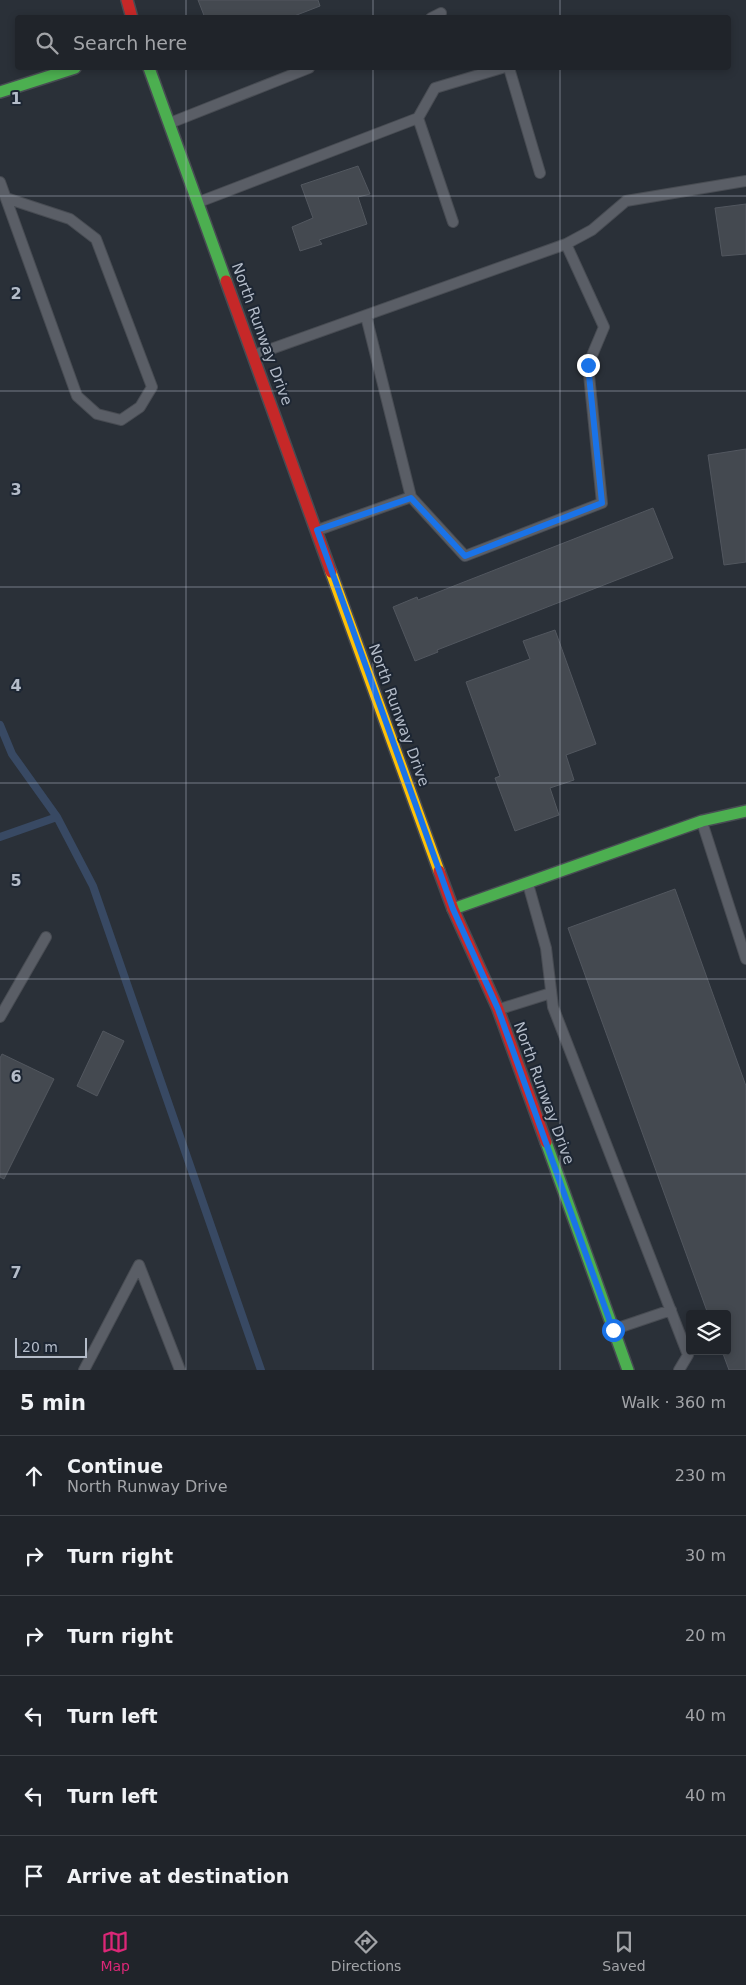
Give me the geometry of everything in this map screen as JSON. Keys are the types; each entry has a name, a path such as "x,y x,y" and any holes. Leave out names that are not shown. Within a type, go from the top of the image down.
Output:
{"street":[{"path":"127,0 131,15"},
{"path":"0,92 69,70"},
{"name":"North Runway Drive","path":"150,70 453,909 498,1009 628,1370"},
{"path":"453,909 702,821 746,811"}],"lane":[{"path":"437,15 441,13"},
{"path":"170,123 304,70"},
{"path":"198,202 418,118 435,88 495,70"},
{"path":"510,70 540,173"},
{"path":"418,118 454,222"},
{"path":"254,355 566,244 592,230 626,201 746,181"},
{"path":"0,182 77,396 97,414 121,420 140,407 152,387 96,239 70,219 6,198"},
{"path":"366,316 411,498 465,556 602,503 588,365 604,327 566,244"},
{"path":"317,530 411,498"},
{"path":"702,821 746,959"},
{"path":"527,883 546,948 553,1007 688,1355 679,1370"},
{"path":"0,1017 46,937"},
{"path":"498,1009 551,993"},
{"path":"84,1370 139,1264 180,1370"},
{"path":"613,1330 671,1310"}],"building":[{"path":"198,0 318,0 320,6 297,15 204,15"},
{"path":"358,166 370,194 358,197 367,224 319,240 322,244 300,251 292,227 313,218 301,185"},
{"path":"746,204 746,254 722,256 715,208"},
{"path":"746,449 746,562 724,565 708,455"},
{"path":"653,508 673,558 437,650 438,652 415,661 393,607 417,597 418,600"},
{"path":"555,630 596,744 566,755 574,780 550,788 559,815 515,831 495,778 500,776 466,682 530,659 523,641"},
{"path":"675,889 746,1086 746,1370 729,1370 723,1355 731,1355 731,1310 707,1310 568,928"},
{"path":"103,1031 124,1041 97,1096 77,1086"},
{"path":"2,1054 54,1079 4,1179 0,1177 0,1058"}],"waterway":[{"path":"0,725 12,754 57,817 93,886 261,1370"},
{"path":"0,837 57,817"}],"traffic: fast":[{"path":"0,92 69,70"},
{"path":"150,70 226,281"},
{"path":"453,909 702,821 746,811"},
{"path":"546,1142 628,1370"}],"traffic: slow":[{"path":"331,572 439,871"}],"traffic: jam":[{"path":"127,0 131,15"},
{"path":"226,281 331,572"},
{"path":"439,871 453,909 498,1009 546,1142"}],"route":[{"path":"588,365 602,503 465,556 411,498 360,517 317,530 453,909 498,1009 613,1330"}]}
